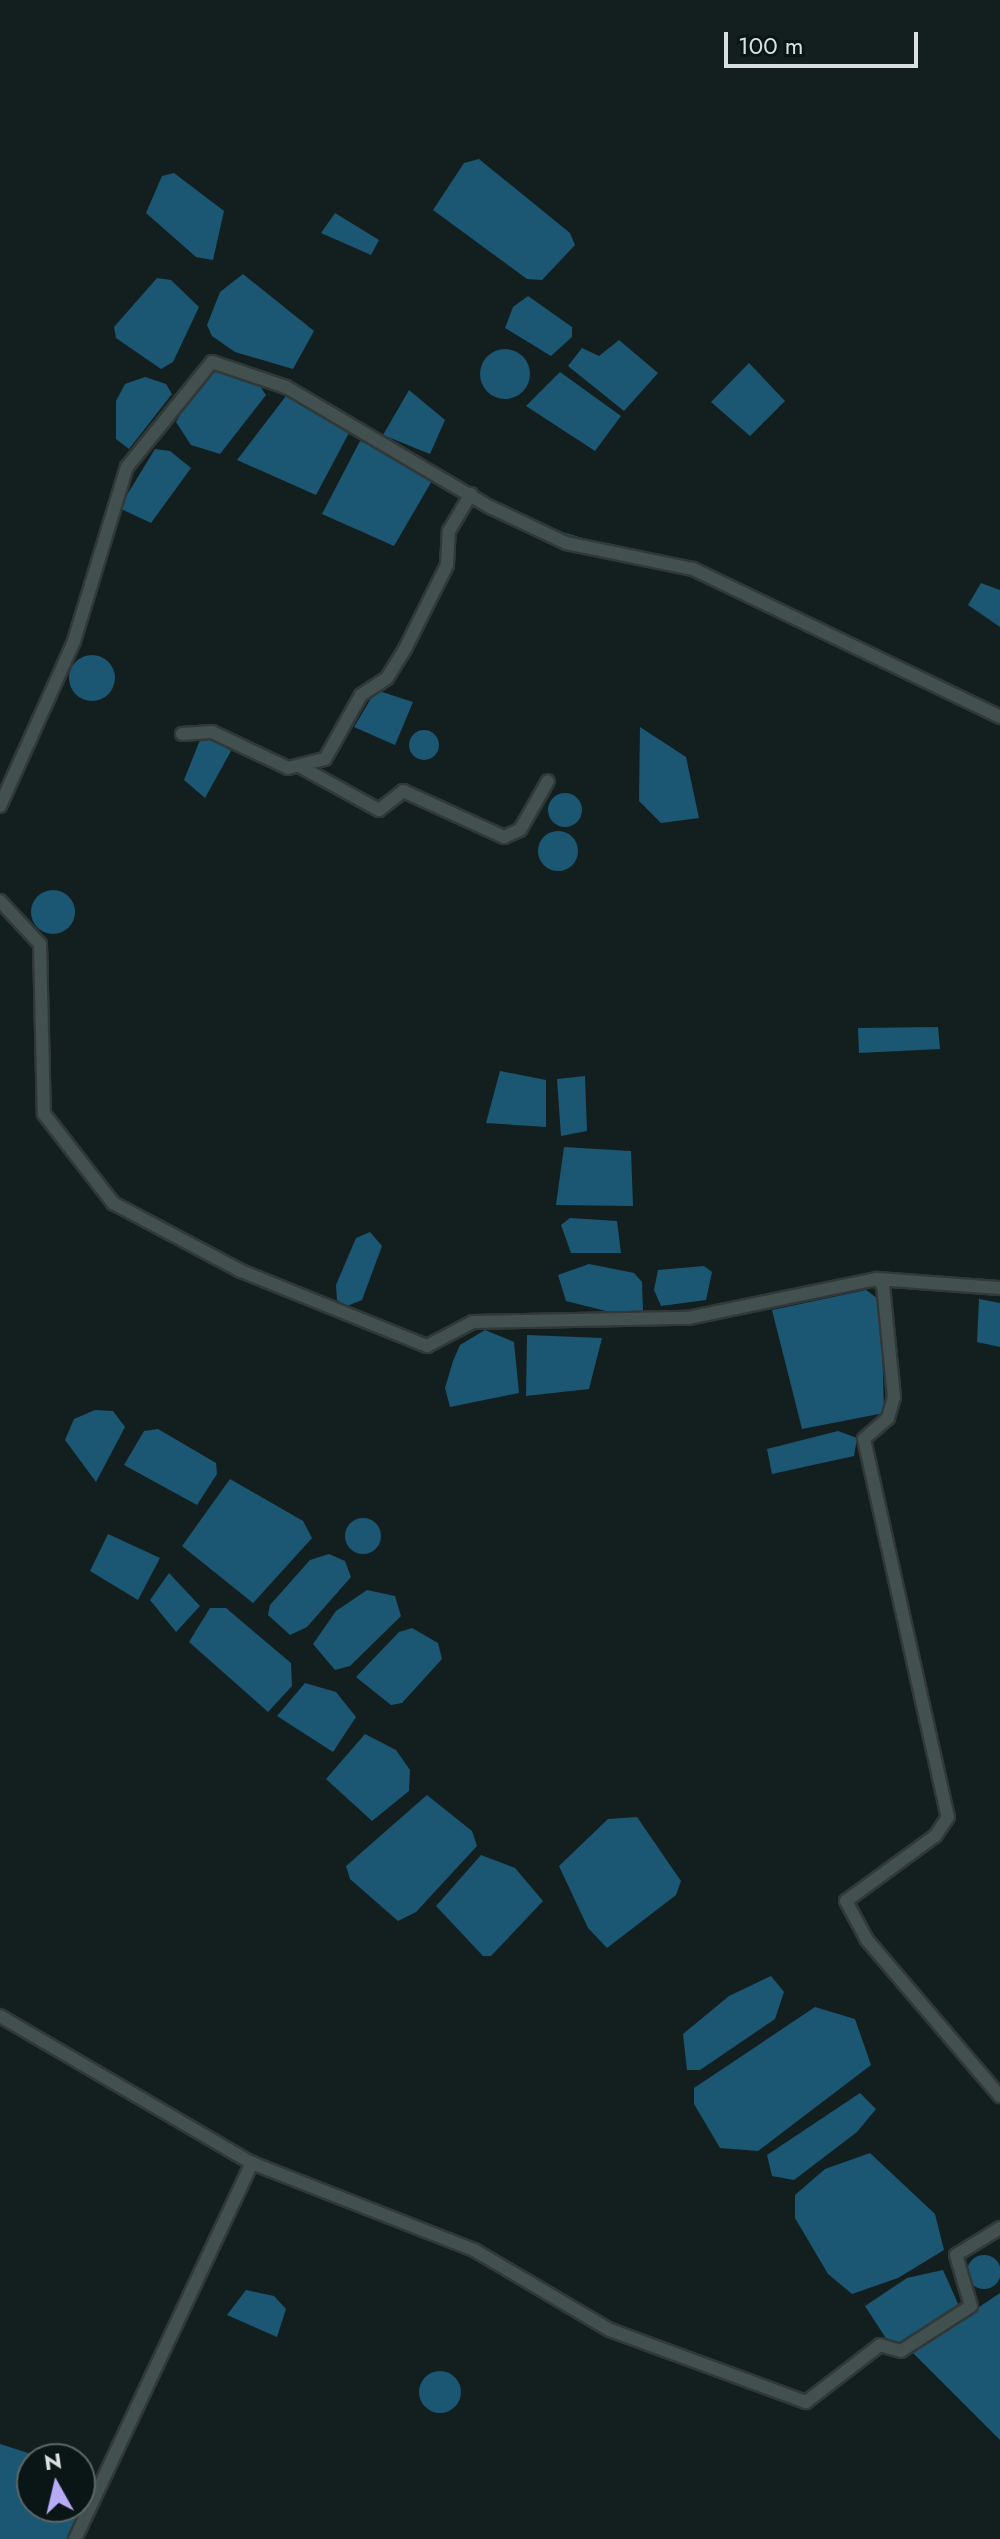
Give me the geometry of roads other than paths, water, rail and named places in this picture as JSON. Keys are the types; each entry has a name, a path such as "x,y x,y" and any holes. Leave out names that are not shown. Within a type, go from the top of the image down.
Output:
{"street":[{"path":"0,806 74,641 127,467 207,364 286,387 471,494 566,543 693,569 1000,717"},
{"path":"182,734 212,732 282,766 301,767 325,759 361,695 387,678 405,649 447,565 449,531 471,494"},
{"path":"301,767 379,810 403,791 504,837 520,830 548,781"},
{"path":"0,901 40,944 44,1114 113,1203 241,1271 427,1346 473,1322 688,1318 877,1279 1000,1288"},
{"path":"877,1279 885,1292 894,1397 888,1418 864,1439 948,1817 935,1836 846,1901 867,1940 996,2082 1000,2096"},
{"path":"0,2016 252,2163 474,2250 610,2330 806,2402 880,2345 901,2351 971,2306 956,2255 1000,2228"},
{"path":"75,2539 252,2163"}],"water":[{"path":"479,159 570,233 575,245 542,280 527,279 433,210 464,163"},
{"path":"174,173 224,211 213,260 196,257 146,213 162,176"},
{"path":"335,213 379,240 371,255 321,233"},
{"path":"243,274 314,331 293,369 235,352 212,336 207,325 220,292"},
{"path":"157,278 171,280 199,307 173,362 161,369 116,338 114,327"},
{"path":"528,296 572,327 572,337 551,356 505,328 513,307"},
{"path":"619,340 658,373 624,411 568,366 582,348 599,356"},
{"path":"505,349 523,356 530,374 523,392 505,399 487,392 480,374 487,356"},
{"path":"749,363 785,401 750,436 711,402"},
{"path":"217,369 257,382 266,395 220,454 191,445 176,422 205,373"},
{"path":"560,372 621,416 595,451 526,406"},
{"path":"145,377 166,384 172,394 129,449 116,439 116,401 125,384"},
{"path":"409,390 445,420 430,454 383,435"},
{"path":"286,396 350,431 316,495 237,460"},
{"path":"360,441 426,469 433,479 394,546 322,514"},
{"path":"155,449 170,451 191,468 151,523 119,508"},
{"path":"981,583 1000,590 1000,627 968,605"},
{"path":"92,655 108,662 115,678 108,694 92,701 76,694 69,678 76,662"},
{"path":"376,690 413,702 395,745 354,727"},
{"path":"640,727 686,757 699,818 661,823 639,801"},
{"path":"424,730 435,734 439,745 435,756 424,760 413,756 409,745 413,734"},
{"path":"214,739 231,751 205,798 184,780 200,740"},
{"path":"565,793 577,798 582,810 577,822 565,827 553,822 548,810 553,798"},
{"path":"558,831 572,837 578,851 572,865 558,871 544,865 538,851 544,837"},
{"path":"53,890 68,897 75,912 68,927 53,934 38,927 31,912 38,897"},
{"path":"938,1027 940,1049 859,1053 858,1028"},
{"path":"500,1071 546,1080 546,1127 486,1123"},
{"path":"585,1076 587,1131 561,1136 557,1079"},
{"path":"564,1147 631,1151 633,1206 556,1205"},
{"path":"570,1218 617,1221 621,1253 571,1253 561,1225"},
{"path":"370,1232 382,1246 362,1300 347,1306 337,1300 336,1285 356,1238"},
{"path":"589,1264 634,1273 642,1282 643,1311 626,1316 566,1301 558,1275"},
{"path":"704,1266 712,1272 706,1300 661,1306 654,1290 658,1270"},
{"path":"866,1290 881,1301 884,1413 802,1429 772,1310"},
{"path":"979,1299 1000,1303 1000,1347 977,1342"},
{"path":"485,1330 514,1342 519,1393 450,1407 445,1388 460,1345"},
{"path":"527,1335 602,1338 589,1389 526,1396"},
{"path":"95,1410 113,1411 125,1427 96,1482 65,1440 74,1419"},
{"path":"158,1429 216,1463 217,1474 197,1505 124,1465 144,1431"},
{"path":"838,1431 857,1438 854,1456 772,1474 767,1449"},
{"path":"230,1479 303,1521 312,1538 253,1603 182,1546"},
{"path":"363,1518 376,1523 381,1536 376,1549 363,1554 350,1549 345,1536 350,1523"},
{"path":"108,1534 160,1558 138,1600 90,1571"},
{"path":"329,1554 345,1561 351,1577 307,1627 290,1635 268,1615 270,1605 310,1560"},
{"path":"169,1573 200,1606 176,1632 150,1600"},
{"path":"367,1590 395,1596 401,1616 350,1666 335,1670 313,1644 336,1611"},
{"path":"210,1608 226,1608 291,1663 292,1686 268,1712 189,1642"},
{"path":"412,1628 438,1643 442,1659 402,1703 391,1705 356,1677 399,1632"},
{"path":"305,1683 336,1692 356,1717 333,1752 277,1716"},
{"path":"365,1734 396,1750 410,1770 409,1791 372,1821 326,1779"},
{"path":"427,1795 472,1831 477,1846 416,1912 398,1921 350,1879 346,1866"},
{"path":"637,1817 681,1881 676,1895 607,1948 588,1928 559,1866 608,1819"},
{"path":"481,1855 515,1868 543,1901 491,1956 483,1956 436,1906"},
{"path":"771,1976 784,1992 775,2019 700,2070 687,2070 683,2034 729,1996"},
{"path":"815,2007 855,2019 871,2065 758,2151 720,2148 694,2104 694,2088"},
{"path":"860,2093 876,2109 857,2132 794,2180 772,2176 767,2155"},
{"path":"870,2153 935,2214 944,2250 898,2278 852,2294 828,2274 795,2218 795,2195 825,2169"},
{"path":"984,2255 996,2260 1001,2272 996,2284 984,2289 972,2284 967,2272 972,2260"},
{"path":"943,2270 959,2306 905,2345 889,2343 865,2306 907,2278"},
{"path":"246,2290 274,2296 286,2309 277,2337 227,2315"},
{"path":"1000,2293 1000,2440 912,2352"},
{"path":"440,2371 455,2377 461,2392 455,2407 440,2413 425,2407 419,2392 425,2377"},
{"path":"0,2444 16,2449 16,2523 75,2523 70,2539 0,2539"}],"waterway":[{"path":"556,532 586,541"},
{"path":"934,679 977,699"}]}
